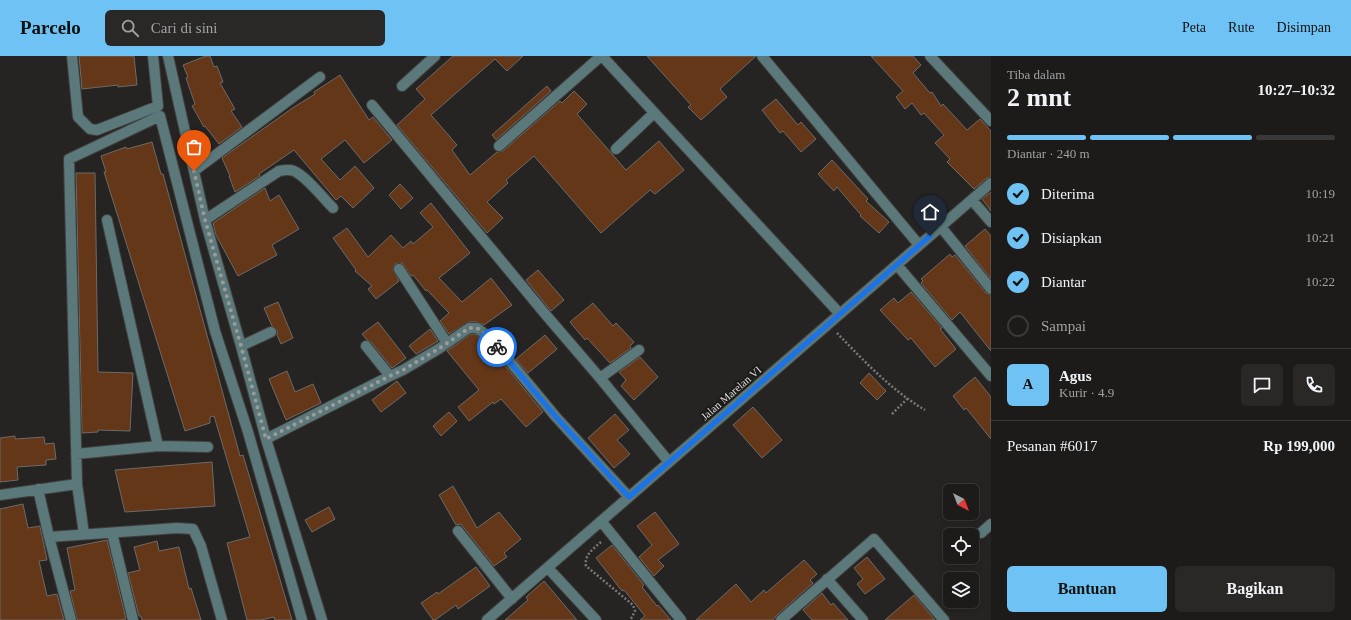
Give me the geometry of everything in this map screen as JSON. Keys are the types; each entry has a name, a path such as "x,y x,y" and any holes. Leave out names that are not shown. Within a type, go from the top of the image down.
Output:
{"street":[{"path":"72,56 78,117 90,129 97,130 158,106 153,56"},
{"path":"168,56 205,220 266,439 322,620"},
{"path":"402,86 435,56"},
{"path":"499,146 601,56 840,314"},
{"path":"762,56 919,246"},
{"path":"930,56 991,121"},
{"path":"194,171 320,78"},
{"path":"372,105 669,462"},
{"path":"616,149 654,113"},
{"path":"84,534 77,484 69,159 160,116 215,331 248,432 302,620"},
{"path":"205,220 279,171 286,169 294,171 304,178 333,208"},
{"name":"Jalan Marelan VI","path":"487,620 991,183"},
{"path":"972,200 991,222"},
{"path":"107,220 158,446"},
{"path":"940,227 991,289"},
{"path":"897,265 991,376"},
{"path":"399,269 447,343"},
{"path":"266,439 403,370 440,348 469,328 477,328 485,334 503,353 556,417 629,497"},
{"path":"241,346 271,332"},
{"path":"366,346 390,376"},
{"path":"600,378 639,350"},
{"path":"76,454 158,446 208,447"},
{"path":"0,495 38,488 77,484"},
{"path":"38,488 71,620"},
{"path":"601,521 681,620"},
{"path":"981,533 991,524"},
{"path":"49,536 177,528 193,529 201,546 222,620"},
{"path":"458,532 512,599"},
{"path":"112,533 133,620"},
{"path":"781,620 874,539 944,620"},
{"path":"548,568 596,620"},
{"path":"827,579 863,620"}],"path":[{"path":"828,324 867,364 907,399 924,410"},
{"path":"892,414 907,399"},
{"path":"610,533 588,554 585,560 586,566 633,605 635,611 630,620"}],"building":[{"path":"79,56 134,56 137,85 118,87 118,85 82,89"},
{"path":"206,56 210,56 214,67 217,66 223,82 220,83 235,109 231,111 242,127 219,144 205,126 204,127 192,106 195,104 186,78 188,77 183,65"},
{"path":"453,56 523,56 507,71 495,59 431,115 457,145 452,150 470,175 497,152 503,151 560,101 562,103 574,91 587,104 577,114 626,170 659,141 684,170 655,194 650,190 601,233 534,156 506,180 508,183 487,202 503,218 487,233 397,125 425,99 416,89"},
{"path":"647,56 756,56 720,89 727,97 701,120 688,107 691,105"},
{"path":"871,56 913,56 921,65 913,73 930,93 932,92 941,106 943,104 967,130 980,119 991,131 991,177 987,178 974,189 947,162 950,159 935,143 944,135 924,113 921,115 912,103 905,109 896,97 903,91"},
{"path":"340,75 369,120 373,117 392,140 364,163 345,140 321,159 340,180 355,166 374,188 353,208 341,196 336,200 294,150 259,174 260,176 235,192 222,158"},
{"path":"547,86 551,91 496,140 492,135"},
{"path":"776,99 798,125 801,122 816,139 801,152 783,131 780,133 762,110"},
{"path":"152,142 161,174 163,174 240,456 243,455 292,620 275,620 274,617 261,620 247,620 227,543 250,537 214,416 210,417 210,423 185,431 104,172 106,172 101,156 126,147 127,149"},
{"path":"832,160 868,199 866,201 889,222 879,233 860,216 861,215 837,187 834,191 818,174"},
{"path":"76,173 95,173 98,372 133,373 130,431 98,430 98,432 82,433"},
{"path":"400,184 413,198 401,209 389,195"},
{"path":"265,188 270,201 279,195 299,229 272,245 277,255 238,276 216,235 213,223"},
{"path":"991,192 991,211 982,199"},
{"path":"431,203 470,253 439,278 462,302 491,278 512,305 484,325 477,322 469,322 449,334 440,321 449,313 427,290 426,291 413,275 411,276 402,263 395,264 393,269 399,281 376,299 368,289 372,286 355,271 356,270 333,238 347,228 368,257 391,235 403,248 411,241 413,244 433,227 420,213"},
{"path":"985,229 991,236 991,279 965,246"},
{"path":"950,254 952,257 955,255 986,293 991,295 991,351 960,312 952,320 921,283 923,281 921,279"},
{"path":"538,270 564,300 551,311 526,280"},
{"path":"911,292 942,328 940,329 956,349 935,367 911,338 908,340 880,310 894,298 898,303"},
{"path":"278,302 293,338 281,344 277,335 277,330 272,326 264,308"},
{"path":"593,303 613,326 616,323 634,342 630,346 631,348 610,363 587,338 585,340 570,322"},
{"path":"378,322 406,358 392,368 371,342 362,334"},
{"path":"430,329 438,341 416,354 409,346"},
{"path":"471,334 475,334 481,339 498,357 543,412 526,427 501,399 494,404 493,402 469,421 458,407 479,390 447,351"},
{"path":"545,335 557,349 528,373 516,359"},
{"path":"640,357 658,377 634,400 621,386 626,380 619,372"},
{"path":"287,371 295,392 313,384 321,403 286,420 269,379"},
{"path":"869,373 886,391 877,400 860,383"},
{"path":"975,377 991,397 991,439 966,408 964,410 953,396"},
{"path":"397,381 406,393 381,412 372,400"},
{"path":"753,407 782,440 762,458 733,425"},
{"path":"449,412 457,421 441,436 433,426"},
{"path":"615,414 629,430 617,440 630,454 614,468 588,438"},
{"path":"15,436 15,439 44,437 45,444 54,443 56,459 46,460 46,465 17,467 18,480 0,482 0,438"},
{"path":"212,462 215,506 125,512 115,470"},
{"path":"453,486 477,528 499,512 521,539 504,553 507,557 494,566 461,524 456,525 439,495"},
{"path":"23,504 28,528 40,526 47,560 39,561 47,596 57,594 64,620 0,620 0,509"},
{"path":"329,507 335,519 312,532 305,520"},
{"path":"655,512 679,544 658,560 664,566 654,576 639,557 652,545 637,526"},
{"path":"107,540 126,619 77,620 70,591 75,590 67,548"},
{"path":"157,541 159,551 179,547 189,589 191,588 201,620 142,620 141,616 139,616 128,573 140,570 134,547"},
{"path":"612,545 644,585 642,587 657,606 658,605 671,620 640,620 645,616 624,590 622,591 596,558"},
{"path":"867,557 885,579 865,594 857,584 863,579 854,568"},
{"path":"804,560 817,574 810,580 813,583 773,620 696,620 736,584 751,602 764,590 766,593"},
{"path":"476,567 490,586 458,609 456,605 433,620 421,603 437,592 438,594"},
{"path":"544,581 577,620 505,620 528,600 526,597"},
{"path":"822,593 831,605 833,603 848,620 812,620 803,610"},
{"path":"914,595 935,620 885,620"}],"way so far":[{"path":"194,171 205,220 266,439 403,370 440,348 469,328 477,328 497,347"}],"route":[{"path":"497,347 556,417 629,497 930,236"}]}
